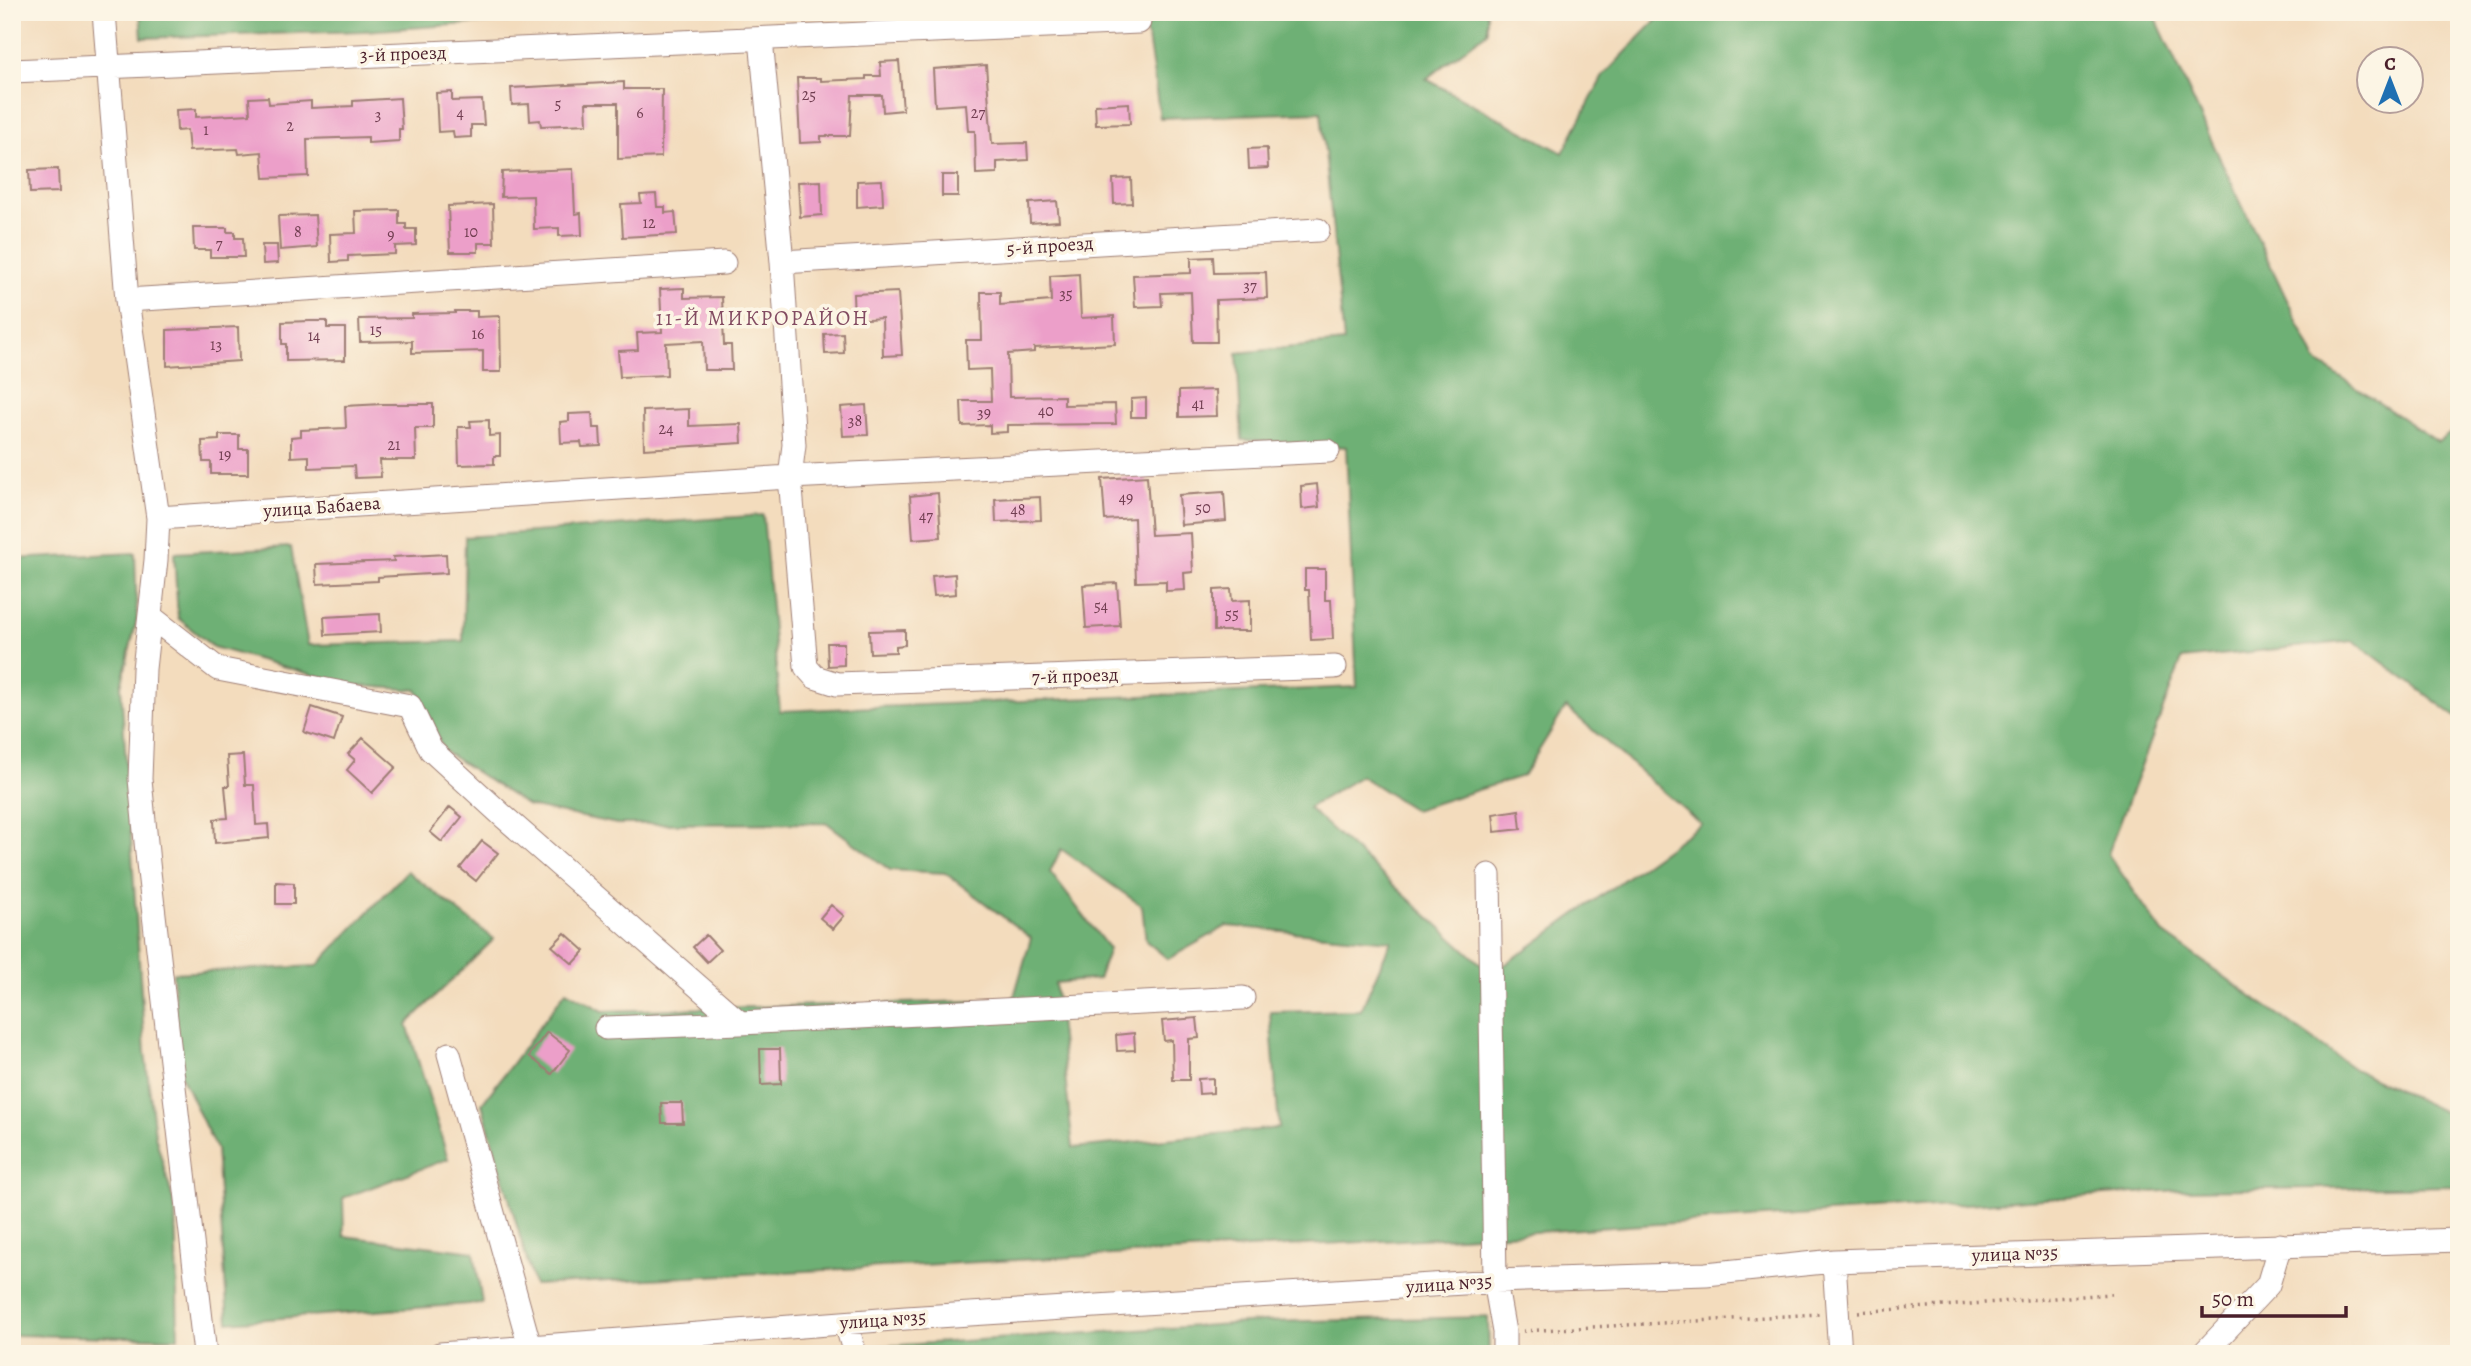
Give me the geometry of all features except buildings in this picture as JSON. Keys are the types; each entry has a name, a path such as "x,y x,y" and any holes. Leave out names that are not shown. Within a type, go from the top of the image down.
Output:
{"street":[{"path":"104,12 127,300 158,518 141,709 140,779 205,1354"},
{"name":"3-й проезд","path":"12,71 1139,22"},
{"path":"761,39 782,262 794,445 790,477"},
{"name":"5-й проезд","path":"782,262 1318,230"},
{"path":"127,300 724,263"},
{"name":"улица Бабаева","path":"158,518 790,477 1328,451"},
{"name":"7-й проезд","path":"790,477 806,667 815,677 837,684 1335,667"},
{"path":"150,615 218,669 410,706 430,750 740,1023"},
{"path":"1489,875 1494,1281 1504,1343"},
{"path":"606,1028 1243,998"},
{"path":"449,1054 530,1347"},
{"name":"улица №35","path":"440,1354 846,1323 1494,1281 1706,1273 1834,1261 2459,1240"},
{"path":"2203,1354 2268,1285 2280,1245"},
{"path":"1834,1261 1840,1354"},
{"path":"846,1323 855,1354"}],"path":[{"path":"1504,1343 1837,1313 2111,1294"}],"green space":[{"path":"140,12 648,12 363,31 142,38"},
{"path":"1134,12 1487,12 1487,32 1426,79 1563,153 1603,76 1664,12 2153,12 2316,361 2438,442 2459,427 2459,719 2354,641 2182,659 2108,854 2163,933 2354,1069 2459,1119 2459,1186 2180,1190 1459,1237 534,1285 482,1104 566,991 603,1011 1013,1000 1031,938 945,873 890,870 827,823 617,824 528,806 444,751 417,690 349,685 213,647 178,618 174,553 291,547 308,645 463,641 465,537 763,515 780,711 1357,687 1346,447 1242,440 1237,353 1344,342 1321,112 1160,118 1148,37","holes":["1566,707 1701,824 1492,974 1308,808 1361,776 1414,810 1523,776","1061,849 1142,906 1146,941 1168,959 1227,926 1391,941 1361,1010 1270,1012 1279,1128 1073,1148 1055,983 1098,979 1109,949 1050,872"]},
{"path":"135,553 137,619 121,686 145,1052 155,1135 175,1207 178,1338 12,1335 12,559"},
{"path":"407,871 494,939 407,1024 448,1159 343,1198 344,1236 474,1252 482,1303 228,1322 216,1149 178,1069 173,973 317,966"},
{"path":"1488,1317 1489,1354 761,1354 1261,1322"}],"district":[{"name":"11-Й МИКРОРАЙОН","path":"763,318"}]}
